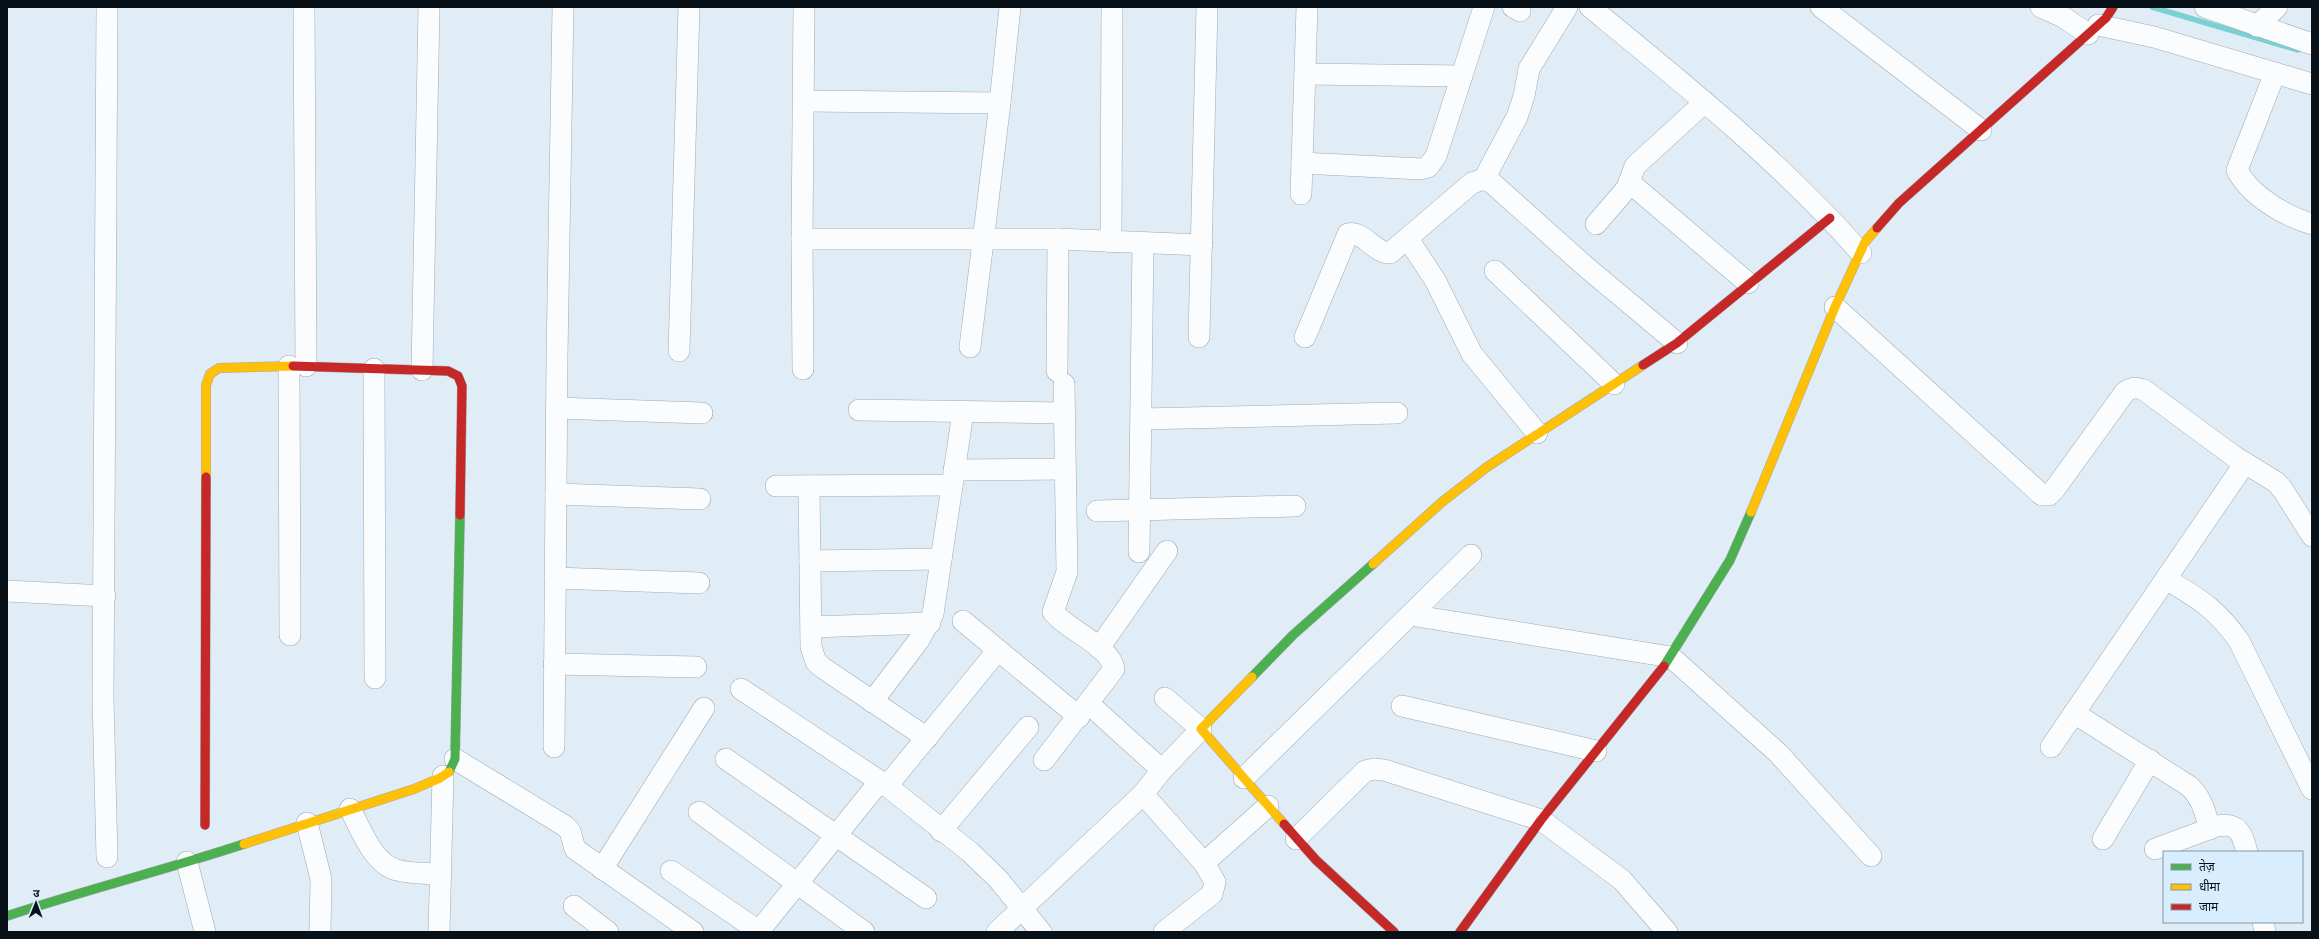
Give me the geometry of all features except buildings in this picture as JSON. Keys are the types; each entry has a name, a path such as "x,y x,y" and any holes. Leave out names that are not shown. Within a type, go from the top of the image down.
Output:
{"street":[{"path":"106,857 103,698 105,596 107,7"},
{"path":"290,635 304,7"},
{"path":"422,370 429,7"},
{"path":"554,746 556,408 563,7"},
{"path":"679,351 689,7"},
{"path":"803,369 802,239 804,7"},
{"path":"970,347 1000,103 1010,7"},
{"path":"1111,242 1112,7"},
{"path":"1199,337 1207,7"},
{"path":"1301,194 1307,7"},
{"path":"1302,163 1421,169 1428,167 1436,156 1484,7"},
{"path":"1484,179 1517,117 1524,96 1528,68 1567,7"},
{"path":"1590,7 1705,102 1830,218 1861,253"},
{"path":"1821,7 1981,130"},
{"path":"2041,7 2063,17 2097,26 2154,37 2312,84"},
{"path":"1460,932 1541,820 1671,657 1730,560 1835,307 1866,242 1899,203 2097,26 2113,7"},
{"path":"2205,7 2312,44"},
{"path":"2257,26 2277,7"},
{"path":"2275,73 2237,170 2243,180 2276,209 2312,224"},
{"path":"1304,74 1462,76"},
{"path":"804,101 1000,103"},
{"path":"1596,224 1621,196 1629,182 1635,166 1705,102"},
{"path":"1304,337 1348,234 1357,235 1386,253 1390,253 1472,183 1484,179 1491,182 1586,267 1677,342"},
{"path":"1629,182 1748,283"},
{"path":"997,932 1143,794 1162,770 1294,635 1380,555 1481,471 1677,342 1830,218"},
{"path":"802,239 1058,240 1202,245"},
{"path":"1408,239 1436,280 1472,354 1537,433"},
{"path":"1044,760 1084,711 1114,669 1110,660 1099,648 1054,612 1067,572 1064,413 1060,377 1058,240"},
{"path":"1139,552 1142,419 1143,243"},
{"path":"1495,270 1614,384"},
{"path":"1835,307 2042,494 2049,495 2054,490 2125,392 2131,388 2144,390 2245,463 2261,471 2279,486 2312,536"},
{"path":"7,916 77,893 187,862 414,789 443,776 453,769 455,759 462,386 461,379 457,374 448,371 297,366 219,368 212,370 209,375 206,385 205,825"},
{"path":"374,369 375,678"},
{"path":"556,408 702,413"},
{"path":"860,410 1064,413"},
{"path":"872,702 930,623 941,559 962,412"},
{"path":"1142,419 1397,413"},
{"path":"2051,747 2245,463"},
{"path":"776,486 809,486 1065,470"},
{"path":"809,486 811,647 816,662 872,702 927,738"},
{"path":"556,494 700,499"},
{"path":"1097,511 1295,506"},
{"path":"1099,648 1168,551"},
{"path":"1244,778 1471,555"},
{"path":"810,561 941,559"},
{"path":"555,578 699,583"},
{"path":"2166,579 2208,605 2228,625 2239,641 2312,789"},
{"path":"7,591 105,596"},
{"path":"1410,615 1671,657 1778,753 1871,856"},
{"path":"963,621 998,650 1084,711 1162,770"},
{"path":"811,627 930,623"},
{"path":"671,871 760,931 837,836 883,784 927,738 998,650"},
{"path":"554,664 696,667"},
{"path":"741,689 883,784 983,864 1022,907 1041,932"},
{"path":"1165,698 1201,729 1296,839 1394,932"},
{"path":"1402,706 1596,751"},
{"path":"602,869 704,708"},
{"path":"2074,713 2189,786 2197,794 2203,804 2210,828"},
{"path":"942,831 1028,727"},
{"path":"455,759 565,826 570,831 575,849 693,932"},
{"path":"726,759 926,898"},
{"path":"2103,838 2150,760"},
{"path":"1296,839 1362,774 1374,769 1384,770 1541,820 1618,876 1666,932"},
{"path":"439,932 443,776"},
{"path":"1143,794 1204,864 1215,882 1212,894 1164,932"},
{"path":"1204,864 1268,806"},
{"path":"350,809 374,850 387,866 408,872 441,874"},
{"path":"699,812 864,932"},
{"path":"307,824 321,879 320,932"},
{"path":"2155,849 2210,828 2228,824 2236,828 2243,837 2247,851"},
{"path":"187,862 205,932"},
{"path":"574,906 608,932"}],"waterway":[{"path":"2152,7 2298,50"}],"traffic: fast":[{"path":"1664,666 1730,560 1751,512"},
{"path":"449,772 455,759 460,515"},
{"path":"1252,677 1293,635 1373,564"},
{"path":"7,916 244,844"}],"traffic: slow":[{"path":"1751,512 1835,307 1865,242 1877,228"},
{"path":"1373,564 1442,502 1487,467 1643,365"},
{"path":"206,477 206,385 210,374 219,368 293,366"},
{"path":"1252,677 1201,729 1284,824"},
{"path":"244,844 414,789 440,778 449,772"}],"traffic: jam":[{"path":"1877,228 1899,203 2106,18 2113,7"},
{"path":"1643,365 1677,343 1830,218"},
{"path":"293,366 448,371 458,376 462,386 460,515"},
{"path":"205,825 206,477"},
{"path":"1460,932 1541,820 1664,666"},
{"path":"1284,824 1316,860 1394,932"}]}
